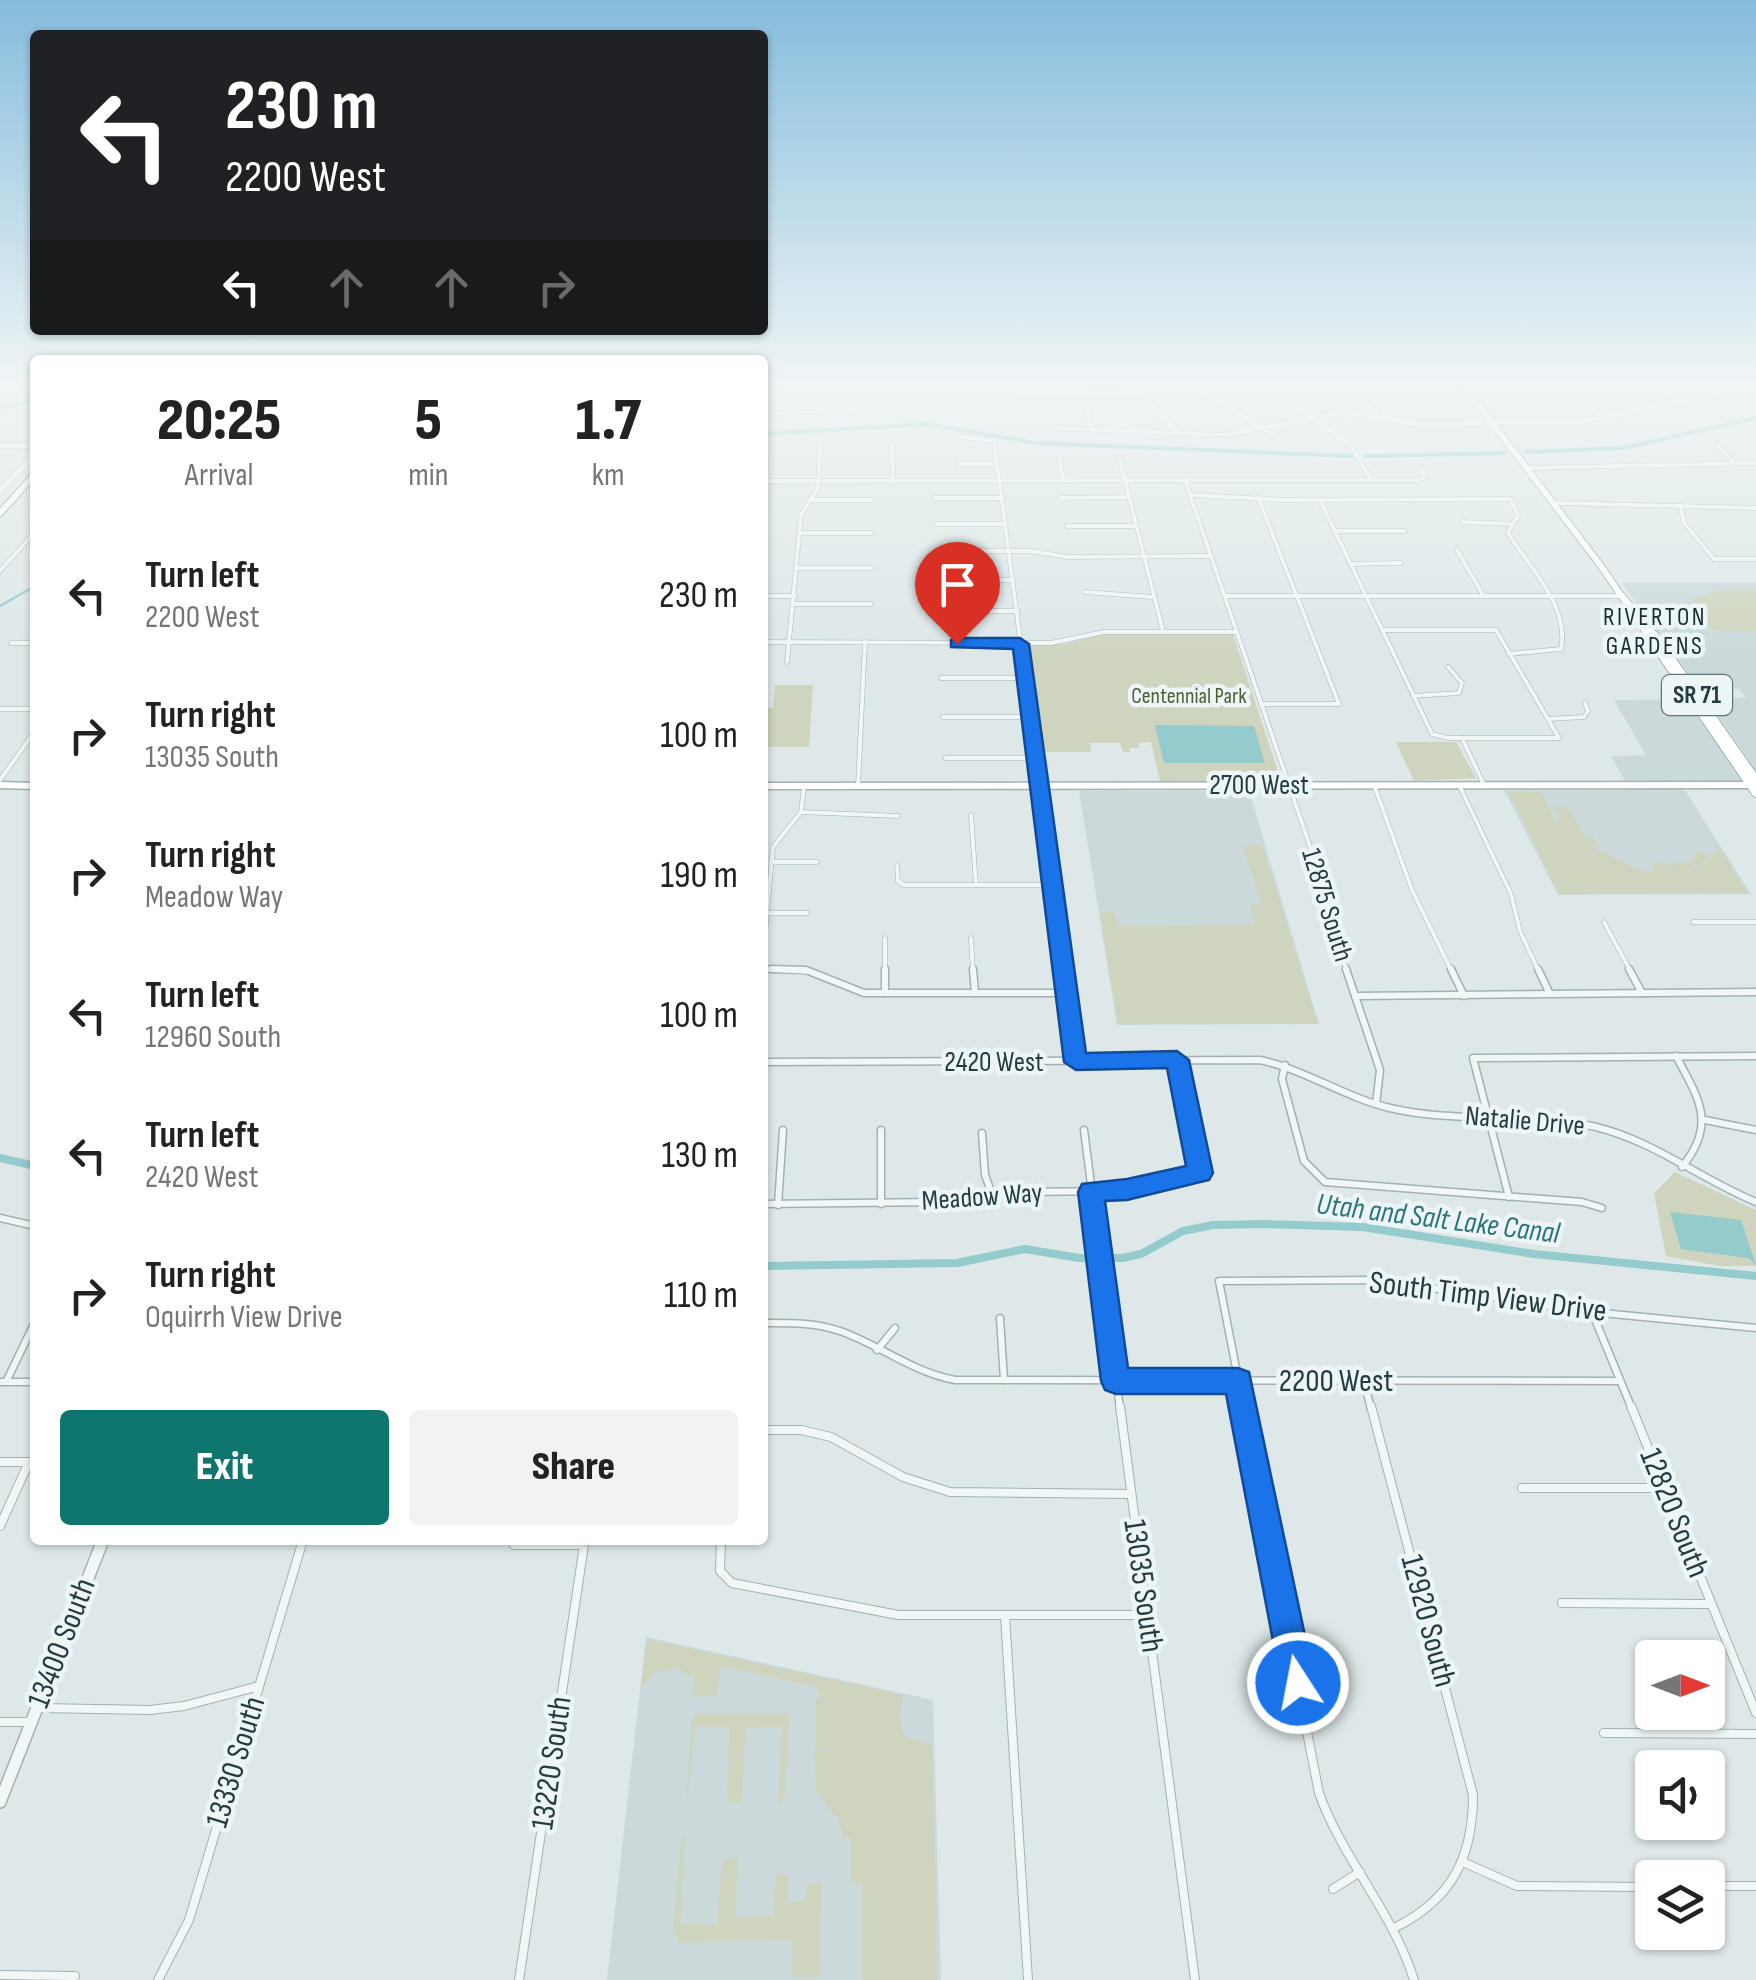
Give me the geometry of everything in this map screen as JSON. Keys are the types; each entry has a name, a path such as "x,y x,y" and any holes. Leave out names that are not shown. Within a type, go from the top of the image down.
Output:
{"highway":[{"path":"0,516 30,480"},
{"path":"0,516 30,487"}],"main road":[{"name":"SR 71","path":"1533,474 1755,785"},
{"name":"SR 71","path":"1622,596 1629,600 1698,696 1755,785"},
{"path":"1669,667 1698,696"},
{"path":"0,782 30,785"},
{"name":"2700 West","path":"768,786 1755,785"}],"street":[{"path":"786,662 801,515 818,474"},
{"path":"893,474 893,481"},
{"path":"999,474 1076,1062"},
{"path":"1062,474 1064,481"},
{"path":"1124,474 1163,631"},
{"path":"1315,474 1317,480"},
{"path":"1368,474 1371,480"},
{"path":"768,481 1419,480 1423,474"},
{"name":"12875 South","path":"1185,480 1289,785 1381,1076 1376,1104"},
{"path":"0,492 4,483"},
{"path":"1191,496 1510,499 1518,512 1509,536 1561,617 1564,646 1548,653 1510,654"},
{"path":"1258,496 1340,704 1261,704"},
{"path":"1060,498 1128,497"},
{"path":"934,498 1002,498"},
{"path":"810,500 872,500"},
{"path":"1320,500 1429,731 1436,737 1559,738 1496,630 1382,630"},
{"path":"1555,503 1756,508"},
{"path":"1680,504 1682,520 1714,559 1756,559"},
{"path":"1462,522 1527,523"},
{"path":"936,524 1006,524"},
{"path":"1068,526 1135,526"},
{"path":"1335,531 1405,531"},
{"path":"800,532 872,532"},
{"path":"0,571 30,538"},
{"path":"1457,550 1484,596"},
{"path":"937,551 1010,551 1067,557 1210,556"},
{"path":"1350,564 1400,563"},
{"path":"797,568 872,568"},
{"path":"935,580 1013,580"},
{"path":"1085,592 1153,596"},
{"path":"768,596 795,596"},
{"path":"1225,596 1622,596"},
{"path":"794,604 872,604"},
{"path":"937,611 1018,611"},
{"path":"768,642 1020,644 1051,643 1104,632 1236,632"},
{"path":"858,786 865,642"},
{"path":"12,643 30,643"},
{"path":"1413,696 1459,692 1462,683 1448,667"},
{"path":"940,678 1026,678"},
{"path":"1548,719 1584,716 1588,710 1585,703"},
{"path":"0,709 30,709"},
{"path":"943,717 1031,717"},
{"path":"0,782 30,738"},
{"path":"1462,738 1484,785"},
{"path":"945,758 1037,758"},
{"path":"1374,785 1412,890 1464,996"},
{"path":"1459,785 1512,894 1520,931 1549,993"},
{"path":"768,900 776,840 801,812 804,786"},
{"path":"801,812 898,816"},
{"path":"971,815 976,886"},
{"path":"781,816 794,820"},
{"path":"771,862 818,862"},
{"path":"897,866 898,880 909,886 1052,885"},
{"path":"768,913 807,913"},
{"path":"1604,922 1642,992"},
{"path":"1693,922 1756,922"},
{"path":"885,938 885,993"},
{"path":"972,938 975,993"},
{"path":"768,967 801,970 852,990 885,993 1067,993"},
{"path":"1356,996 1756,992"},
{"path":"1510,1197 1471,1060 1481,1056 1756,1056"},
{"path":"1676,1056 1704,1120 1699,1146 1682,1167"},
{"name":"2420 West","path":"768,1062 1251,1059 1285,1066"},
{"name":"Meadow Way","path":"768,1204 953,1202 992,1194 1127,1190 1200,1173 1177,1060"},
{"path":"1285,1066 1282,1079 1304,1161 1313,1174 1338,1186 1510,1197 1602,1208"},
{"name":"Natalie Drive","path":"1285,1066 1376,1104 1416,1112 1598,1127 1640,1142 1712,1185 1756,1202"},
{"path":"1704,1120 1756,1130"},
{"path":"778,1205 782,1130"},
{"path":"880,1130 881,1204"},
{"name":"13035 South","path":"1084,1130 1195,1980"},
{"path":"982,1133 985,1175 992,1194"},
{"path":"0,1218 30,1225"},
{"name":"South Timp View Drive","path":"1238,1381 1219,1281 1378,1280 1592,1312 1756,1328"},
{"name":"12820 South","path":"1592,1312 1756,1713"},
{"path":"1000,1318 1004,1380"},
{"name":"2200 West","path":"768,1323 826,1327 932,1376 1116,1381 1620,1381"},
{"path":"878,1350 895,1328"},
{"path":"30,1331 3,1382 30,1382"},
{"path":"1238,1381 1320,1793 1336,1834 1396,1927 1414,1980"},
{"name":"12920 South","path":"1364,1381 1470,1777 1474,1812 1465,1862"},
{"path":"768,1430 801,1430 831,1436 903,1477 950,1492 1130,1494"},
{"path":"0,1462 29,1462 0,1526"},
{"path":"1522,1488 1664,1488"},
{"name":"13400 South","path":"0,1802 101,1545"},
{"name":"13330 South","path":"158,1980 189,1920 301,1545"},
{"name":"13220 South","path":"519,1980 584,1546 561,1545"},
{"path":"721,1545 719,1565 723,1576 732,1583 884,1613 1146,1615"},
{"path":"1562,1603 1710,1604"},
{"path":"1005,1616 1028,1980"},
{"path":"37,1708 150,1710 184,1706 259,1686"},
{"path":"0,1722 31,1722"},
{"path":"1604,1733 1756,1734"},
{"path":"1396,1927 1433,1907 1457,1880 1465,1862 1517,1886 1635,1887"},
{"path":"1334,1889 1360,1872"},
{"path":"1725,1886 1756,1886"},
{"path":"0,1975 75,1976"}],"shaded area":[{"path":"1622,583 1756,583 1756,782 1625,781 1611,756 1646,755 1614,700 1701,699 1754,768 1708,701 1746,697 1739,689 1699,689"},
{"path":"1684,789 1751,894 1558,895 1504,790"},
{"path":"1079,791 1249,791 1319,1024 1117,1025"},
{"path":"646,1637 933,1700 941,1980 607,1980"}],"green space":[{"path":"1723,589 1756,590 1756,631 1709,628 1696,616 1691,607 1694,597"},
{"name":"Centennial Park","path":"1104,634 1233,634 1281,781 1160,781 1151,742 1138,743 1139,748 1130,748 1130,752 1123,752 1120,743 1090,743 1091,752 1046,752 1041,745 1026,646 1063,644"},
{"path":"775,685 813,685 809,747 768,747 768,708 773,708"},
{"path":"1396,742 1456,742 1476,778 1414,781"},
{"path":"1509,792 1541,792 1557,823 1561,822 1553,807 1568,807 1590,846 1586,836 1593,836 1599,846 1592,847 1642,871 1655,871 1651,863 1670,863 1675,871 1672,863 1688,863 1699,850 1709,855 1699,867 1691,864 1697,871 1720,848 1748,893 1559,894"},
{"path":"1243,845 1262,845 1318,1024 1118,1024 1100,912 1114,912 1119,926 1255,925 1250,904 1261,903"},
{"path":"1675,1172 1756,1210 1756,1266 1720,1266 1666,1256 1654,1193"},
{"path":"647,1639 903,1695 899,1718 904,1737 932,1744 937,1980 862,1980 862,1884 851,1883 851,1838 844,1838 840,1823 816,1790 815,1749 835,1747 816,1747 816,1698 820,1697 817,1687 720,1666 716,1696 693,1697 694,1673 690,1677 679,1669 656,1671 641,1688"},
{"path":"695,1714 789,1714 785,1797 778,1804 782,1727 746,1728 741,1803 727,1802 730,1727 696,1727 686,1809 691,1723"},
{"path":"685,1834 680,1924 717,1924 723,1858 738,1858 735,1917 773,1916 776,1874 788,1874 788,1902 804,1901 808,1884 821,1883 819,1977 792,1977 793,1940 679,1942 673,1933 681,1839"}],"water":[{"path":"1155,725 1254,726 1265,763 1164,763"},
{"path":"1670,1212 1741,1220 1756,1265 1748,1258 1681,1249"}],"waterway":[{"path":"0,606 30,589"},
{"name":"Utah and Salt Lake Canal","path":"0,1158 30,1165"},
{"name":"Utah and Salt Lake Canal","path":"768,1266 957,1263 1025,1249 1079,1258 1122,1258 1141,1254 1183,1231 1213,1225 1265,1224 1363,1227 1534,1254 1756,1276"}],"district":[{"name":"RIVERTON GARDENS","path":"1655,632"}],"route":[{"path":"957,644 1020,644 1076,1062 1177,1060 1200,1173 1127,1190 1091,1192 1116,1381 1238,1381 1298,1683"}]}
